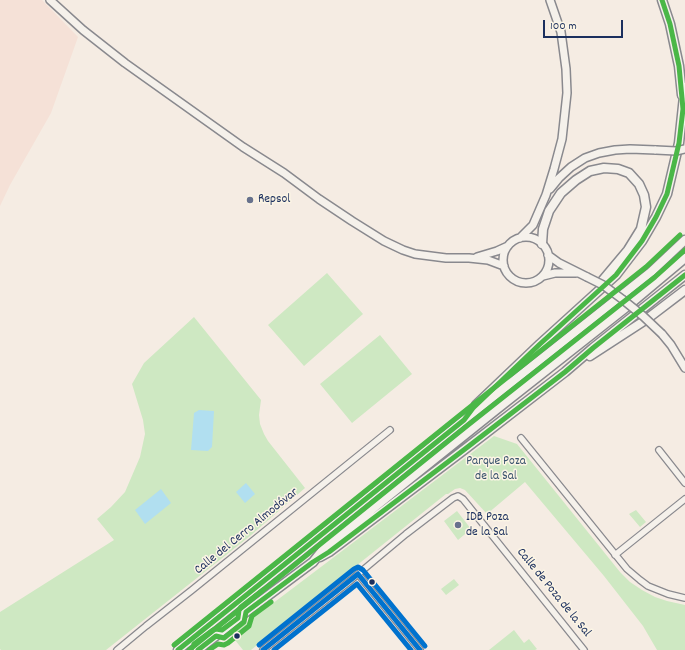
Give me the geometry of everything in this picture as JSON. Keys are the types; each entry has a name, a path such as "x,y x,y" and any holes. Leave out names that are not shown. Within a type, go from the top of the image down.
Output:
{"highway":[{"path":"662,0 670,24 679,66 683,109"},
{"path":"464,420 473,408 540,344 616,275 642,241 667,194 680,143 685,87"},
{"path":"542,244 543,229 549,212 560,193 585,174 590,171 604,168 618,169 629,172 639,184 644,195 646,206 641,229 628,250 609,274 579,306 574,314"},
{"path":"178,650 651,272 685,240"},
{"path":"313,562 326,547 629,305 685,258"},
{"path":"198,650 246,612 313,562 329,552 565,372 685,275"},
{"path":"565,372 647,319 683,292"}],"main road":[{"path":"50,0 125,63 243,147 384,241 415,254 446,258 488,260 504,266"},
{"path":"469,258 497,251 520,238 533,225 546,195 562,139 567,93 566,70 561,32 550,0"},
{"path":"546,195 559,178 571,167 585,158 599,152 630,149 676,151 685,149"},
{"path":"508,246 505,252 504,266 512,278 522,282 533,282 538,280 543,276 549,262 546,250 537,240 520,238"},
{"path":"548,255 559,263 603,285 643,316 671,345 685,368"},
{"path":"543,276 555,273 578,273"}],"street":[{"name":"Calle del Cerro Almodóvar","path":"117,650 390,430"},
{"path":"521,438 633,575 648,586 668,594 685,597"},
{"path":"659,450 685,483"},
{"name":"Calle de Poza de la Sal","path":"358,574 406,534 453,498 458,496 463,499 584,650"},
{"path":"615,554 685,499"},
{"path":"263,650 358,574 420,650"}],"shaded area":[{"path":"0,0 42,0 78,37 51,113 10,185 0,206"}],"green space":[{"path":"327,273 363,314 304,366 268,325"},
{"path":"194,317 261,400 259,415 260,424 264,434 305,488 250,536 106,650 1,650 0,612 114,540 97,519 125,492 140,457 145,434 143,420 132,384 144,363"},
{"path":"380,335 412,374 352,423 320,384"},
{"name":"Parque Poza de la Sal","path":"494,436 517,444 620,572 630,582 655,597 685,605 685,650 657,650 643,626 604,576 525,482 487,514 465,490 460,488 455,489 446,494 251,650 243,650 231,635"},
{"path":"636,510 646,522 640,527 629,514"},
{"name":"IDB Poza de la Sal","path":"457,511 471,529 458,540 444,521"},
{"path":"454,579 459,585 446,595 441,589"},
{"path":"514,630 524,643 529,639 537,649 489,650"}],"water":[{"path":"199,410 214,411 212,447 208,451 191,450 194,413"},
{"path":"246,483 255,494 245,503 236,492"},
{"path":"161,489 171,503 145,524 135,510"}],"transit line":[{"path":"178,650 464,420 473,408 540,344 616,275 642,241 667,194 679,143 683,109 679,66 670,24 662,0"},
{"path":"174,645 646,267 680,235"},
{"path":"189,650 468,425 655,277 685,250"},
{"path":"198,650 216,636 224,638 244,622 246,612 313,562 329,552 465,449 565,372 685,275"},
{"path":"259,645 358,567 363,570 425,646"},
{"path":"358,574 420,650"},
{"path":"263,650 358,574"},
{"path":"274,650 357,584 411,650"},
{"path":"194,644 213,630 222,630 238,618 241,607 263,590"},
{"path":"209,650 218,644 224,645 228,643 249,626 252,616 271,602"}],"place":[{"name":"Repsol","path":"250,200"},
{"name":"IDB Poza de la Sal","path":"458,525"}]}
